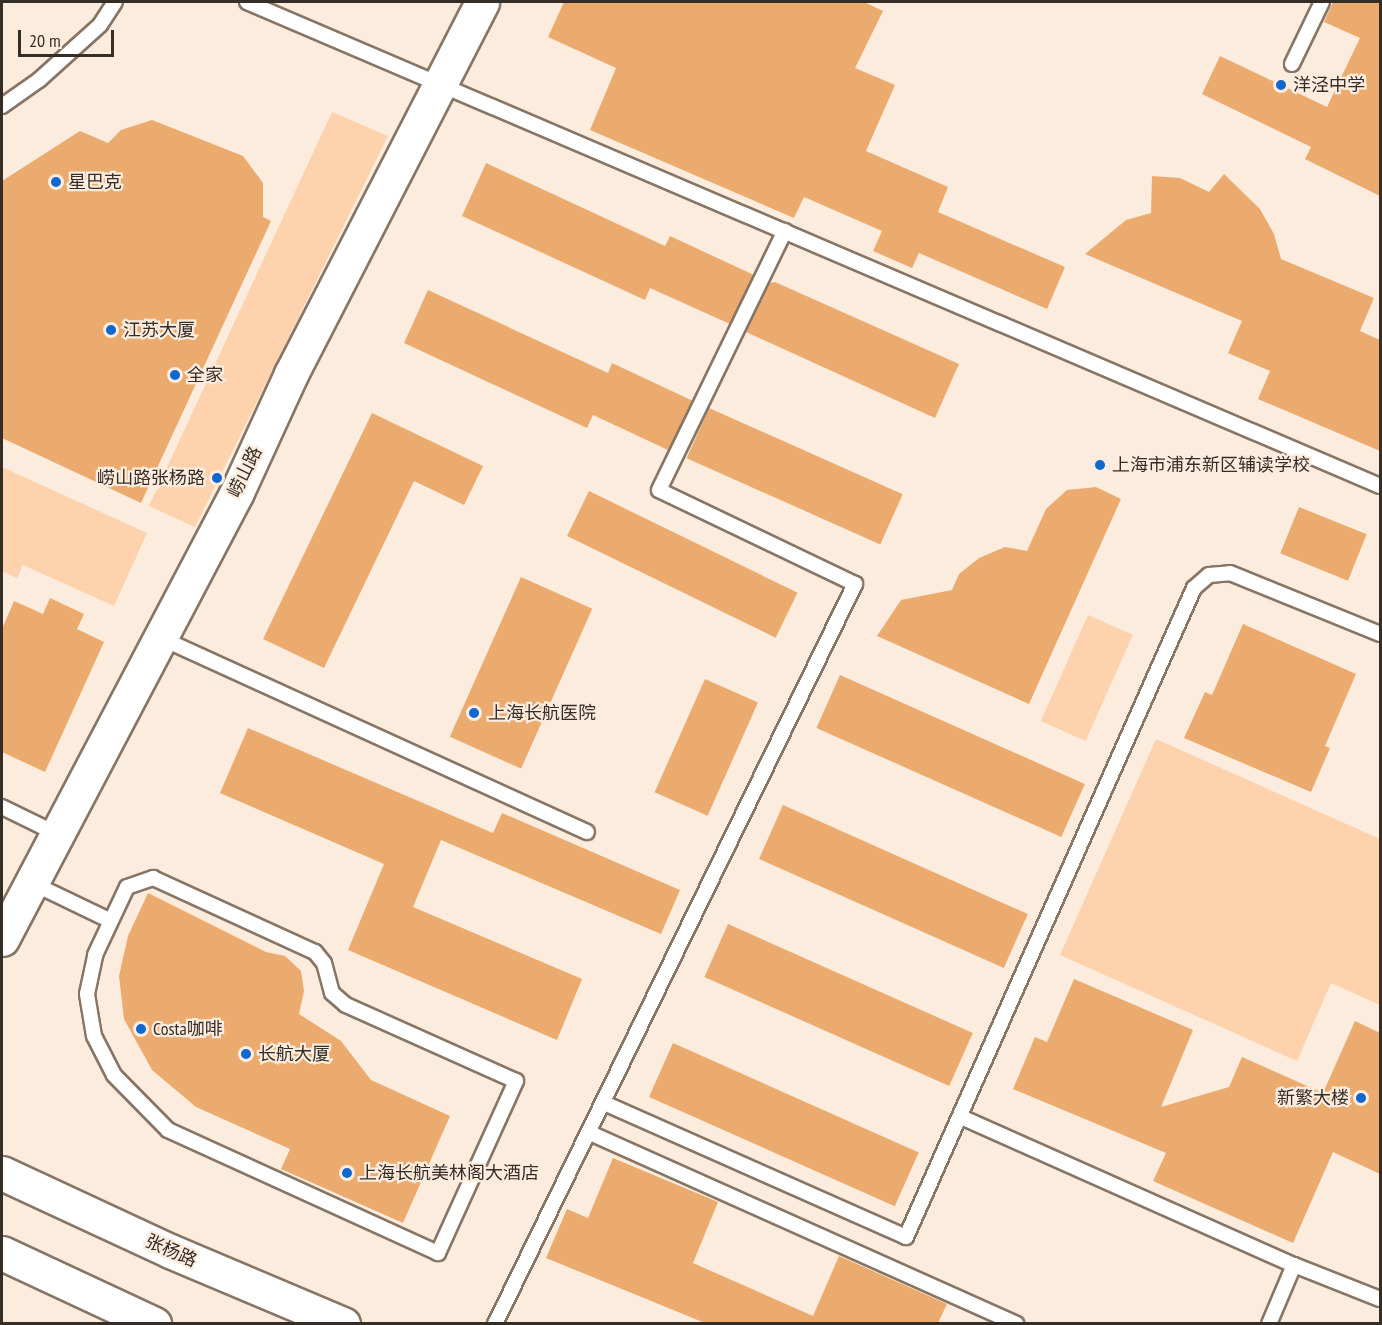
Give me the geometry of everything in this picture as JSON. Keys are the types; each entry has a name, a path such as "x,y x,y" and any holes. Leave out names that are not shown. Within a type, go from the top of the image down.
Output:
{"street":[{"name":"崂山路","path":"2,939 55,833 159,637 482,2"},
{"name":"张杨路","path":"2,1173 170,1251 343,1323"},
{"path":"2,1253 154,1323"}],"lane":[{"path":"2,106 39,80 91,33 116,2"},
{"path":"247,2 1380,486"},
{"path":"1292,64 1322,2"},
{"path":"495,1323 590,1133 855,585 659,490 785,231"},
{"path":"604,1103 906,1237 1194,588 1209,575 1230,573 1380,634"},
{"path":"159,637 587,832"},
{"path":"2,807 55,833"},
{"path":"153,878 315,952 324,963 332,993 346,1005 516,1081 438,1253 168,1130 138,1104 114,1075 94,1036 87,994 95,955 110,920 127,887 153,878"},
{"path":"30,882 110,920"},
{"path":"961,1117 1294,1265 1380,1299"},
{"path":"590,1133 1016,1323"},
{"path":"1269,1323 1294,1265"}],"shaded area":[{"path":"332,112 388,136 195,527 149,506"},
{"path":"2,467 147,533 114,606 23,565 17,578 2,571"},
{"path":"1088,615 1133,635 1086,741 1041,721"},
{"path":"1156,739 1380,839 1380,1005 1331,983 1297,1061 1060,955"}],"building":[{"path":"564,2 864,2 883,11 855,68 895,85 866,151 948,187 938,212 1065,267 1047,309 919,253 912,268 873,251 882,231 804,197 794,218 590,130 616,68 548,37"},
{"path":"1333,2 1380,2 1380,196 1305,159 1311,147 1202,94 1220,56 1327,107 1360,38 1324,22"},
{"name":"江苏大厦","path":"152,120 243,156 263,183 263,217 271,221 141,503 2,438 2,181 80,131 108,143 121,130"},
{"path":"486,163 665,246 670,236 754,275 730,324 650,288 645,300 462,216"},
{"path":"1224,174 1260,209 1274,234 1281,259 1374,298 1360,331 1380,340 1380,451 1258,399 1270,371 1228,353 1242,321 1085,254 1126,220 1151,213 1152,176 1180,178 1209,192"},
{"path":"775,282 959,364 935,418 746,332 770,283"},
{"path":"428,290 608,373 612,363 693,401 668,450 593,415 587,428 404,343"},
{"path":"709,408 903,494 880,544 687,458"},
{"path":"372,413 483,466 464,505 414,481 324,668 263,639"},
{"path":"1096,487 1121,499 1029,704 877,636 901,600 952,590 959,574 979,558 1005,547 1027,551 1046,509 1067,490"},
{"path":"589,491 798,593 776,638 567,536"},
{"path":"1299,507 1367,534 1348,581 1280,553"},
{"path":"521,577 592,609 521,769 450,737"},
{"path":"50,598 84,614 77,629 104,642 45,772 2,752 2,629 14,601 43,614"},
{"path":"1243,624 1356,674 1325,746 1330,748 1311,792 1184,738 1205,692 1212,695"},
{"path":"840,675 1085,784 1061,837 816,728"},
{"path":"705,679 758,703 708,816 655,792"},
{"path":"248,728 493,833 502,813 680,890 661,934 441,840 413,907 582,979 557,1040 348,950 384,864 220,793"},
{"path":"783,805 1028,914 1004,968 759,859"},
{"name":"长航大厦","path":"148,893 266,952 285,956 301,971 304,991 299,1014 341,1041 371,1080 450,1116 403,1223 281,1169 290,1149 196,1107 152,1070 124,1019 119,976 128,936"},
{"path":"728,924 973,1033 949,1086 704,977"},
{"path":"1074,979 1193,1030 1161,1107 1229,1087 1242,1057 1323,1093 1355,1021 1380,1033 1380,1174 1333,1152 1293,1243 1153,1181 1166,1153 1013,1089 1035,1037 1047,1042"},
{"path":"673,1043 919,1152 895,1206 649,1097"},
{"path":"613,1158 718,1202 693,1263 813,1316 839,1256 947,1304 938,1323 705,1323 546,1258 567,1209 588,1218"}],"place":[{"name":"洋泾中学","path":"1281,85"},
{"name":"星巴克","path":"56,182"},
{"name":"江苏大厦","path":"111,330"},
{"name":"全家","path":"175,375"},
{"name":"上海市浦东新区辅读学校","path":"1100,465"},
{"name":"崂山路张杨路","path":"217,478"},
{"name":"上海长航医院","path":"474,713"},
{"name":"Costa咖啡","path":"141,1029"},
{"name":"长航大厦","path":"246,1054"},
{"name":"新繁大楼","path":"1361,1098"},
{"name":"上海长航美林阁大酒店","path":"347,1173"}]}
